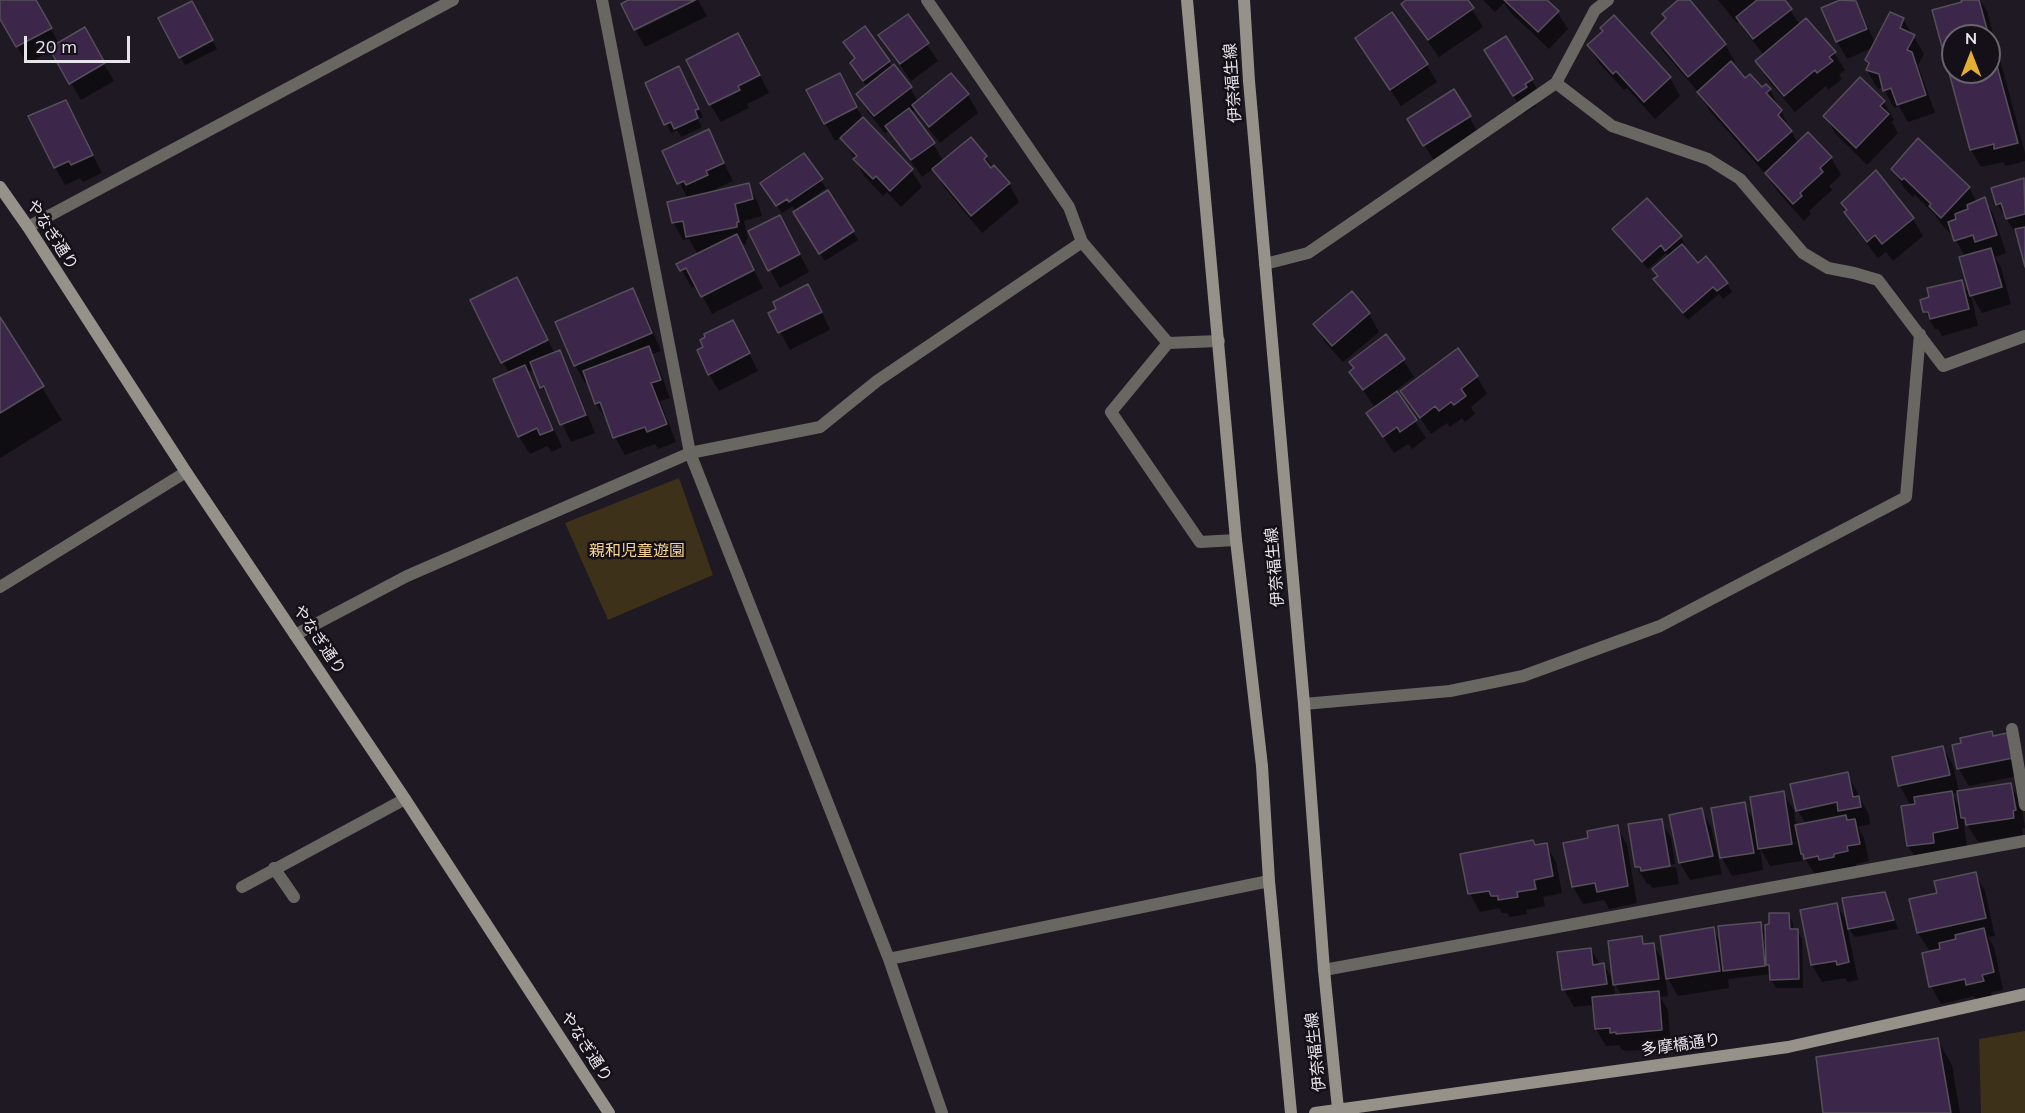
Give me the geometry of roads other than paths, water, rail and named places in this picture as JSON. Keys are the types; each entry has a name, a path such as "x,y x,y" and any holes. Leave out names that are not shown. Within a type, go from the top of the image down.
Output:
{"main road":[{"name":"伊奈福生線","path":"1187,0 1236,540 1262,766 1269,881 1291,1113"},
{"name":"伊奈福生線","path":"1244,0 1249,81 1304,704 1324,970 1338,1109 1315,1113"},
{"name":"やなぎ通り","path":"0,187 609,1113"},
{"name":"多摩橋通り","path":"1338,1109 1788,1047 2025,993"}],"street":[{"path":"28,227 453,0"},
{"path":"602,0 690,453 889,959 942,1113"},
{"path":"927,0 1069,207 1082,242 1168,343"},
{"path":"1265,264 1308,252 1556,83 1595,10 1608,0"},
{"path":"1556,83 1612,126 1708,159 1740,179 1803,252 1827,268 1878,280 1943,366 2025,336"},
{"path":"295,635 408,576 690,453 820,427 877,381 1082,242"},
{"path":"1304,704 1450,691 1523,676 1660,626 1906,497 1920,334"},
{"path":"1218,341 1168,343 1111,412 1200,542 1236,540"},
{"path":"0,587 186,472"},
{"path":"2012,729 2025,804"},
{"path":"242,887 405,800"},
{"path":"1324,970 2025,841"},
{"path":"274,868 294,897"},
{"path":"889,959 1269,881"}],"park label":[{"name":"親和児童遊園","path":"637,551"}]}
